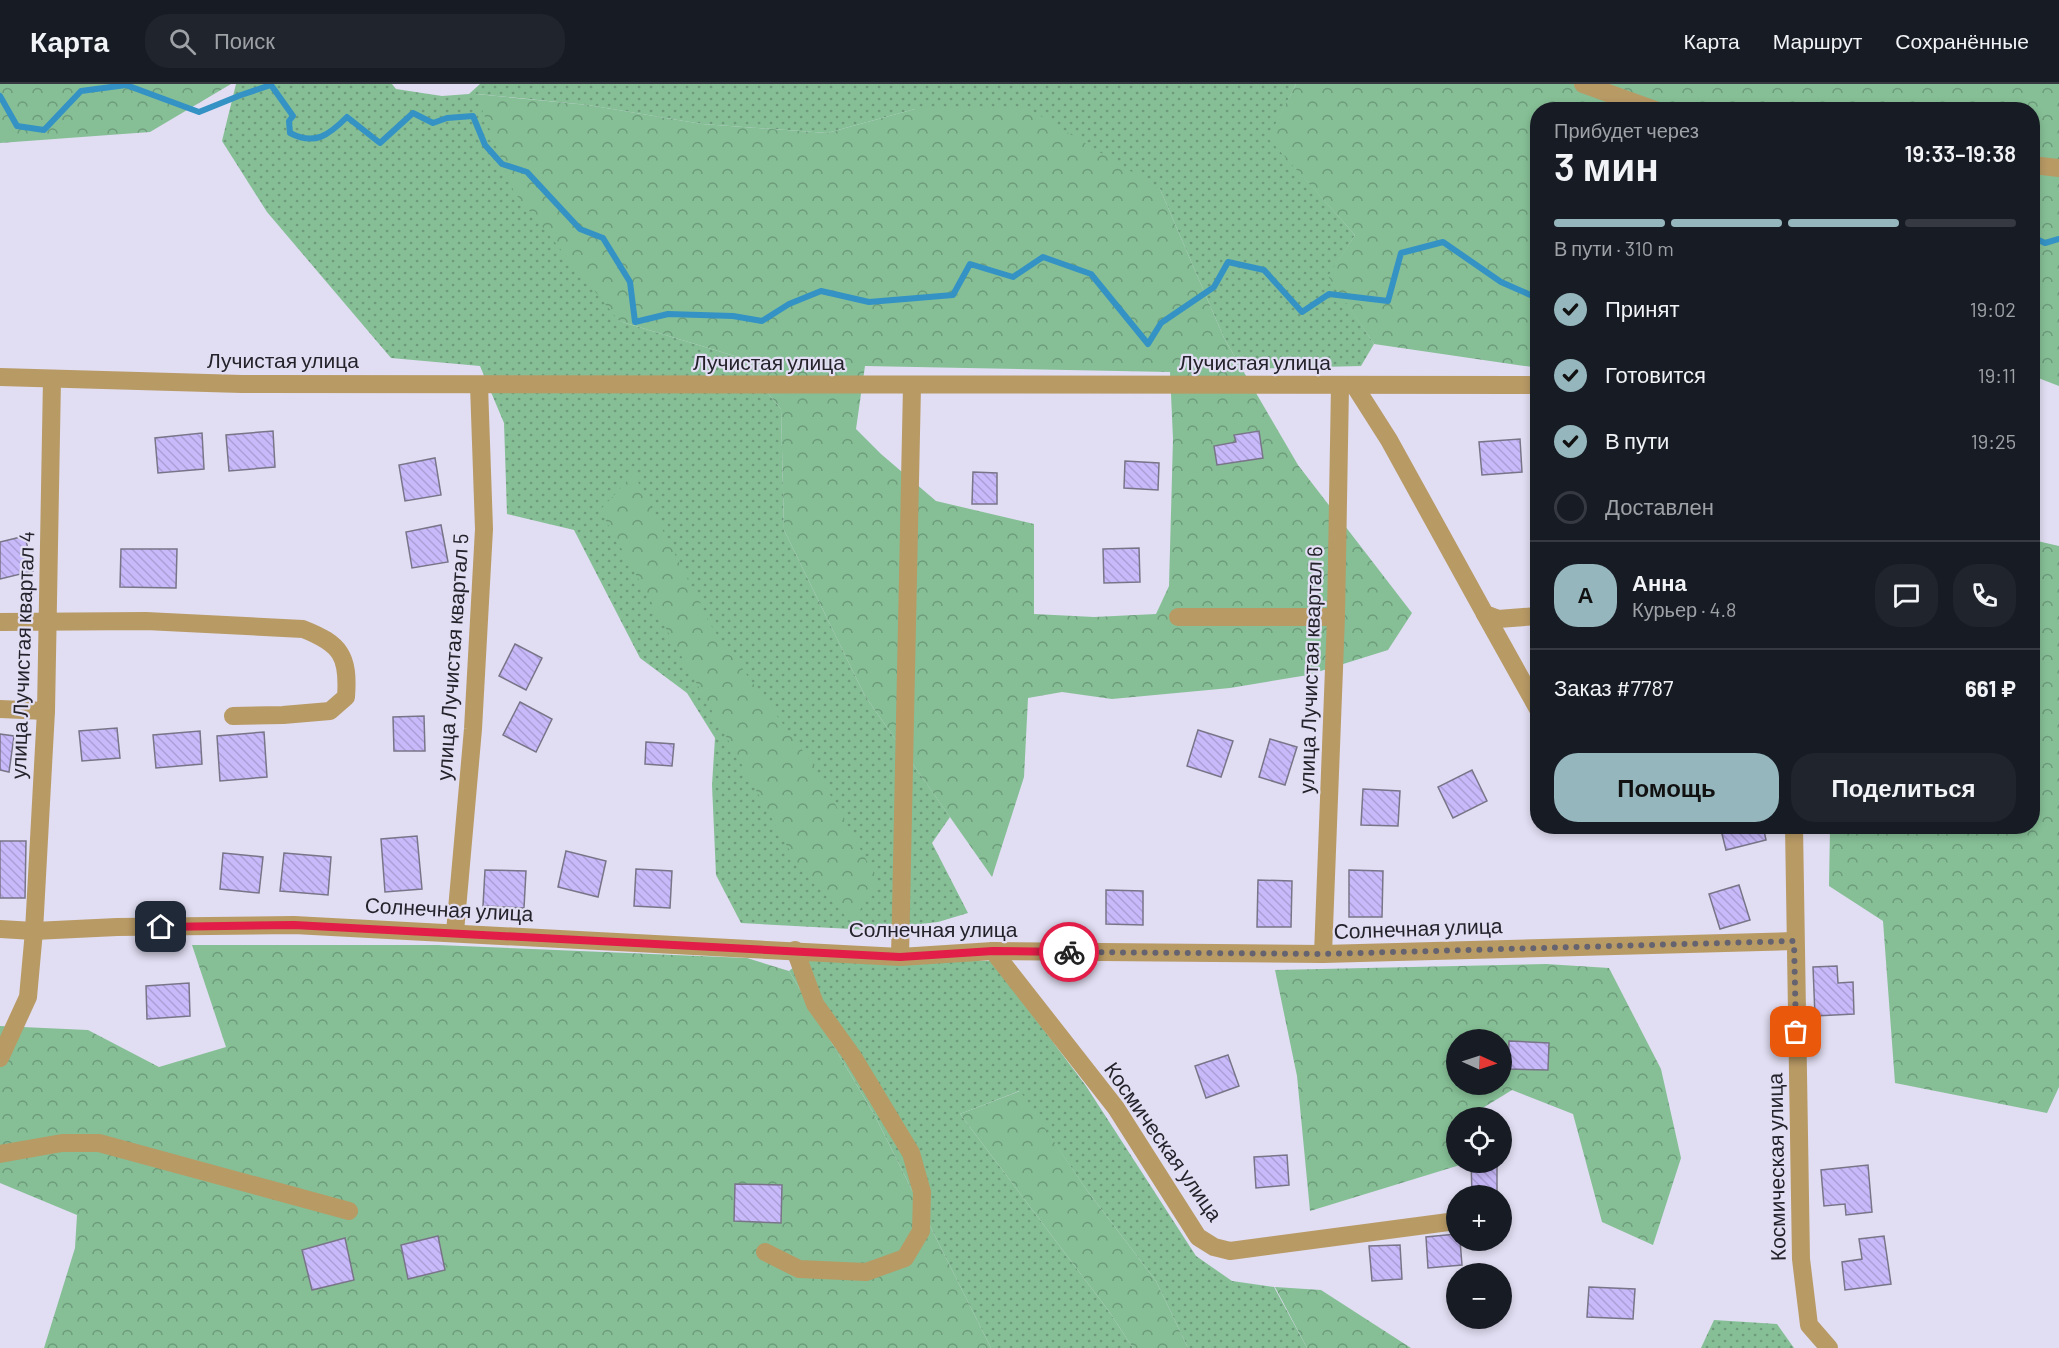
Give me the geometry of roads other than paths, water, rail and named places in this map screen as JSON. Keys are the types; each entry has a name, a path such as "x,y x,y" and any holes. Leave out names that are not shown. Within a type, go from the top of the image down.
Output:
{"street":[{"path":"1583,84 1633,102"},
{"path":"2040,166 2059,168"},
{"name":"Лучистая улица","path":"0,377 242,384 1530,385"},
{"name":"улица Лучистая квартал 4","path":"0,1058 28,997 34,931 46,711 51,379"},
{"name":"улица Лучистая квартал 5","path":"455,932 473,729 484,529 479,385"},
{"path":"900,957 912,386"},
{"path":"1347,386 1389,440 1530,695"},
{"name":"улица Лучистая квартал 6","path":"1323,954 1347,386"},
{"path":"1485,614 1498,619 1530,617"},
{"path":"1178,617 1336,617"},
{"path":"0,622 146,621 303,629 323,637 340,651 347,676 345,697 330,711 233,716"},
{"path":"0,709 46,711"},
{"path":"1794,834 1794,941"},
{"name":"Солнечная улица","path":"0,929 34,931 117,927 294,925 900,957 993,951 1323,954 1794,941"},
{"name":"Космическая улица","path":"1794,941 1801,1259 1809,1325 1829,1348"},
{"path":"765,1252 799,1269 866,1272 904,1258 921,1231 921,1192 911,1153 853,1057 815,1004 795,950"},
{"name":"Космическая улица","path":"993,951 1116,1108 1198,1237 1214,1247 1230,1251 1446,1222"},
{"path":"0,1154 62,1143 99,1143 349,1210"}],"waterway":[{"path":"0,96 17,126 44,130 81,91 126,85 199,112 271,85 293,116 289,121 290,133 307,139 321,137 347,117 380,143 413,113 433,123 447,118 473,116 485,145 502,164 527,172 580,229 603,238 630,282 635,322 668,314 733,316 762,321 789,304 821,291 869,302 953,295 970,264 1013,277 1043,257 1091,274 1148,344 1161,323 1214,287 1228,262 1264,270 1302,312 1329,294 1388,301 1401,253 1443,242 1501,282 1530,295"},
{"path":"2040,241 2045,243 2059,239"}]}
